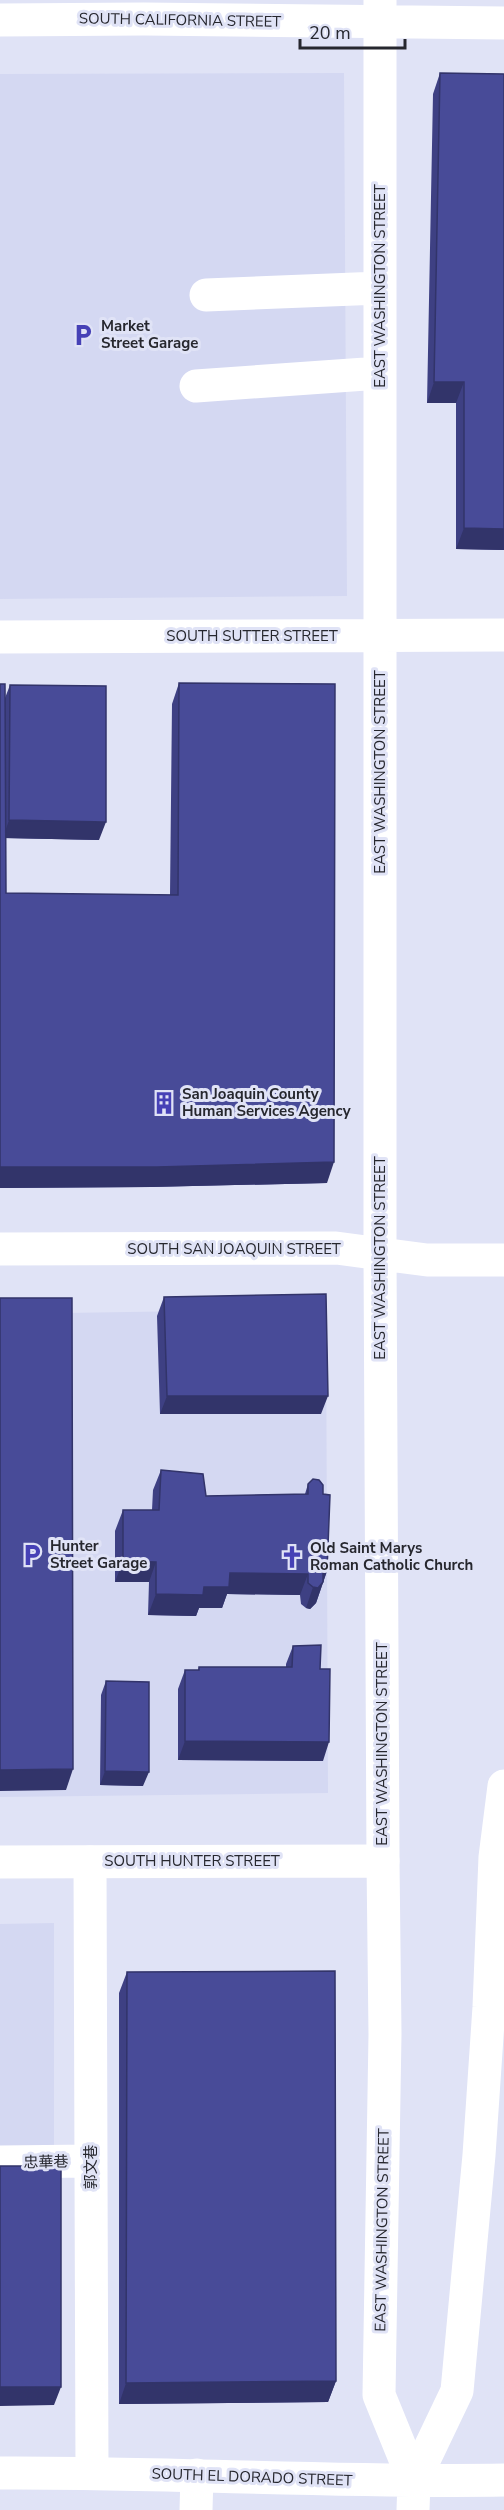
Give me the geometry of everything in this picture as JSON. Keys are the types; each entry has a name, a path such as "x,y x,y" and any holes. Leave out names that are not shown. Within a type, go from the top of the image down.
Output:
{"main road":[{"name":"SOUTH CALIFORNIA STREET","path":"0,20 144,19 380,11 504,23"},
{"name":"EAST WASHINGTON STREET","path":"380,11 380,1254 385,2034 379,2395 413,2496"},
{"path":"206,295 380,288"},
{"path":"196,386 380,373"},
{"name":"SOUTH SUTTER STREET","path":"0,637 504,635"},
{"name":"SOUTH SAN JOAQUIN STREET","path":"0,1249 336,1248 427,1260 504,1260"},
{"path":"413,2496 457,2391 479,2155 489,2007 495,1857 504,1786"},
{"name":"SOUTH HUNTER STREET","path":"0,1862 383,1861"},
{"name":"郭文巷","path":"90,1862 92,2472"},
{"name":"忠華巷","path":"0,2162 91,2161"},
{"name":"SOUTH EL DORADO STREET","path":"0,2473 92,2472 197,2475 413,2496 504,2480"},
{"path":"196,2510 197,2475"}],"shaded area":[{"path":"344,73 347,596 0,599 0,74"},
{"path":"326,1309 328,1793 0,1797 0,1314"},
{"path":"54,1923 54,2405 0,2406 0,1924"}],"building":[{"path":"440,73 504,74 504,529 464,528 464,382 434,382"},
{"name":"San Joaquin County Human Services Agency","path":"179,683 335,684 334,1162 157,1167 0,1167 0,684 5,684 6,893 178,895"},
{"path":"10,685 106,686 106,822 9,820"},
{"path":"326,1294 328,1396 167,1396 164,1297"},
{"name":"Hunter Street Garage","path":"0,1298 72,1298 73,1769 0,1770"},
{"path":"161,1470 203,1474 206,1496 308,1494 308,1484 313,1479 319,1480 323,1485 323,1494 330,1495 327,1571 323,1571 323,1582 318,1588 313,1587 308,1583 308,1574 230,1573 229,1587 204,1587 203,1595 156,1594 156,1562 123,1561 123,1510 159,1510"},
{"path":"321,1645 320,1669 330,1669 329,1742 185,1741 185,1670 199,1670 199,1667 292,1667 293,1646"},
{"path":"106,1681 149,1682 149,1772 105,1771"},
{"path":"335,1971 336,2381 126,2383 127,1972"},
{"path":"0,2166 61,2166 61,2387 0,2387"}],"place":[{"name":"Market Street Garage","path":"83,335"},
{"name":"San Joaquin County Human Services Agency","path":"164,1103"},
{"name":"Hunter Street Garage","path":"32,1555"},
{"name":"Old Saint Marys Roman Catholic Church","path":"292,1557"}]}
